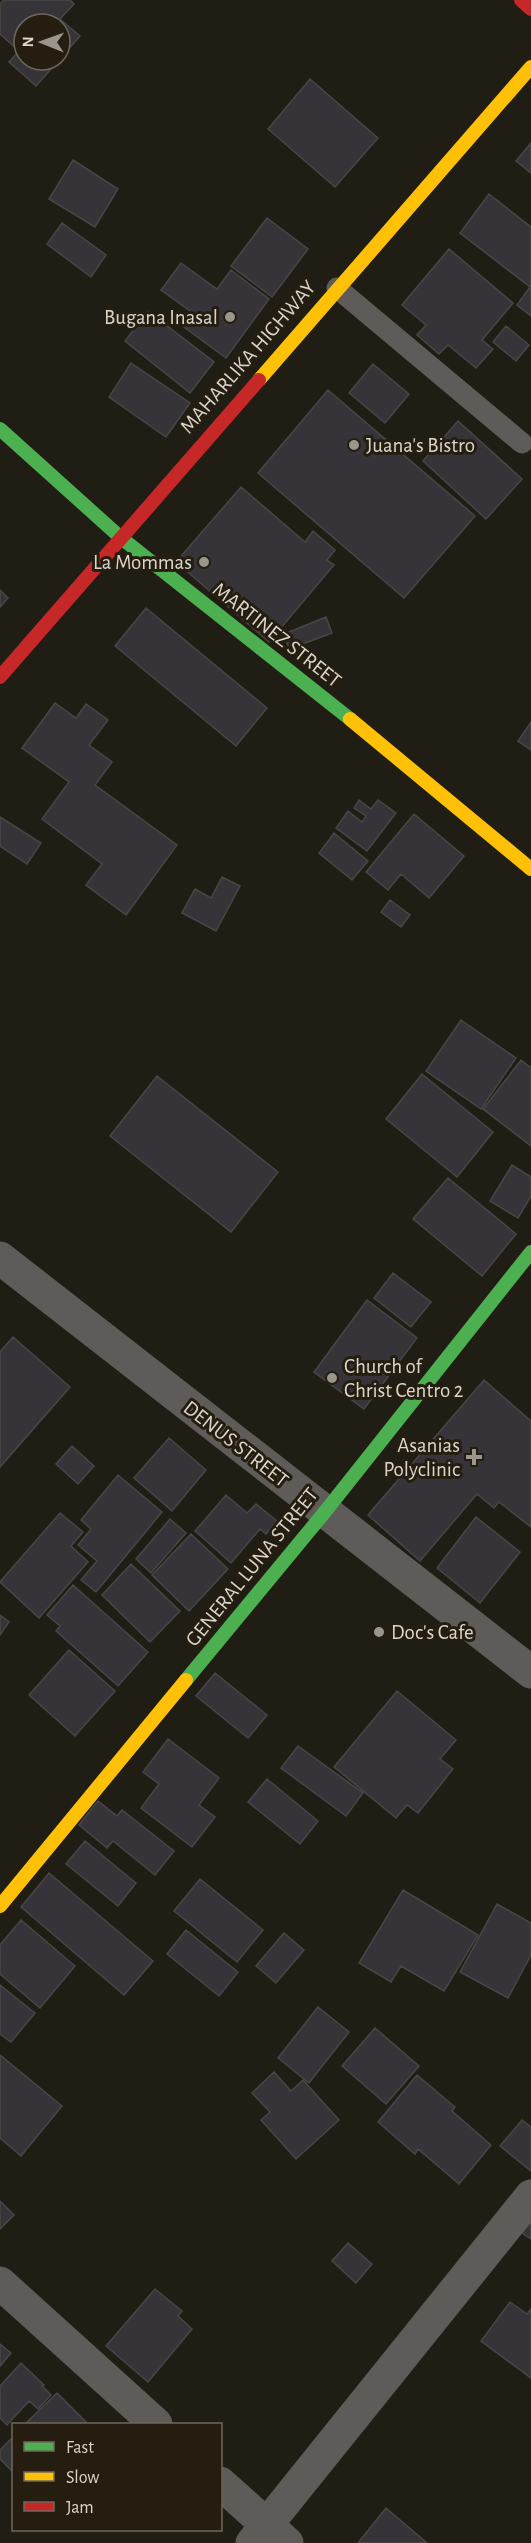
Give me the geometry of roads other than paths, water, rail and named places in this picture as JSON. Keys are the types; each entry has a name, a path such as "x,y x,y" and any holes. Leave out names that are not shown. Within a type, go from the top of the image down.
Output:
{"main road":[{"path":"521,0 531,9"},
{"name":"MAHARLIKA HIGHWAY","path":"0,677 531,67"},
{"name":"MARTINEZ STREET","path":"0,429 120,537 415,771 531,868"},
{"name":"GENERAL LUNA STREET","path":"0,1906 324,1513 531,1251"}],"street":[{"name":"DENUS STREET","path":"0,1258 324,1513 531,1672"},
{"path":"222,2485 268,2537 531,2196"},
{"path":"0,2283 155,2423"}],"lane":[{"path":"337,288 522,443"}],"place":[{"name":"Bugana Inasal","path":"230,317"},
{"name":"Juana's Bistro","path":"354,445"},
{"name":"La Mommas","path":"204,562"},
{"name":"Church of Christ Centro 2","path":"332,1378"},
{"name":"Asanias Polyclinic","path":"474,1457"},
{"name":"Doc's Cafe","path":"379,1632"}]}
